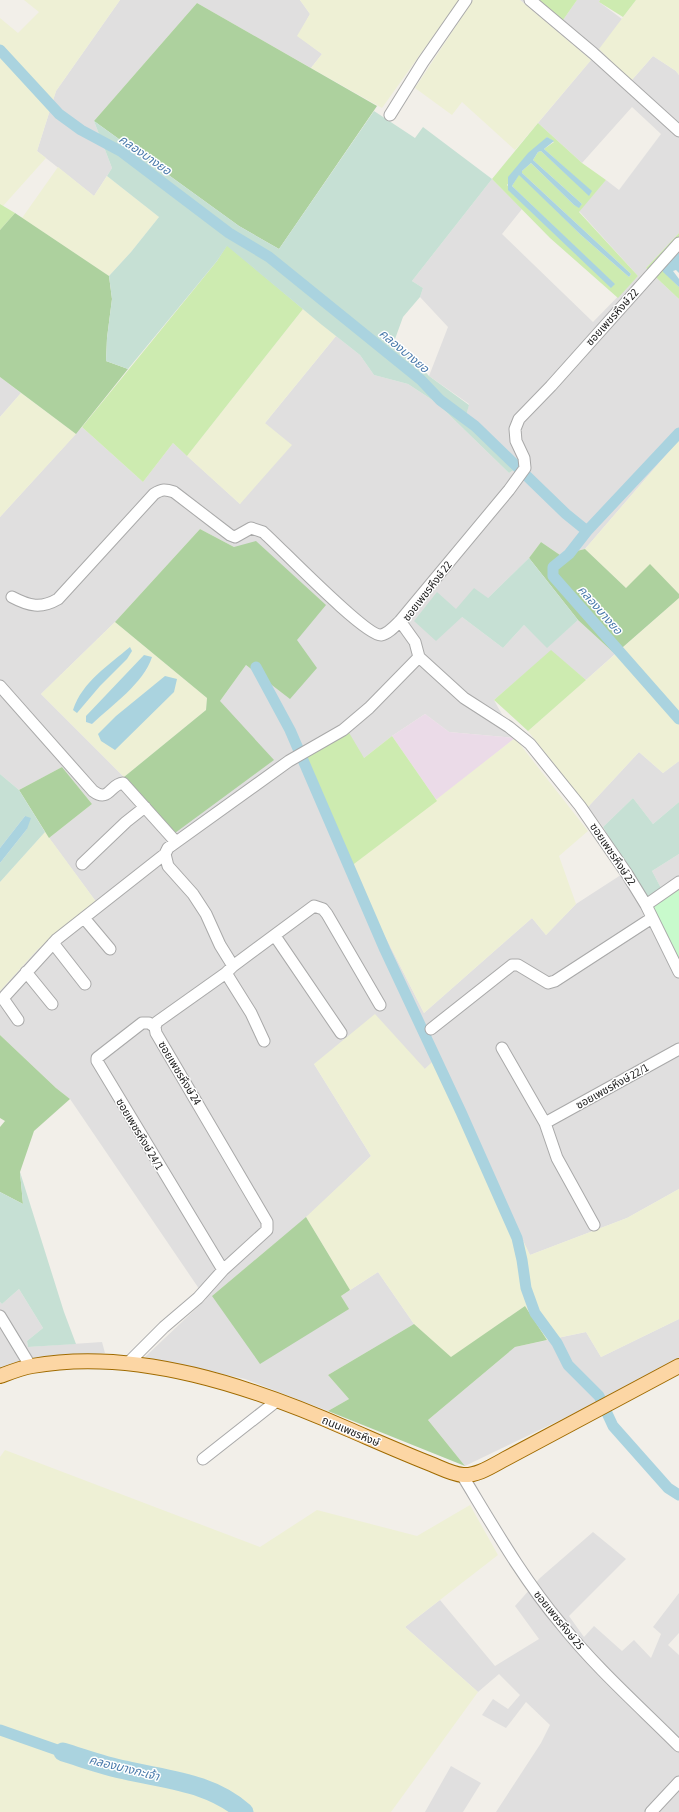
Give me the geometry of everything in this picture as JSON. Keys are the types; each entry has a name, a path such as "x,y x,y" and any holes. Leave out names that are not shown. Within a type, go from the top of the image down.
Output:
{"main road":[{"name":"ถนนเพชรหึงษ์","path":"0,1376 31,1367 81,1362 127,1364 182,1372 229,1384 278,1400 426,1463 462,1475"},
{"path":"462,1475 477,1473 505,1459 679,1366"}],"street":[{"path":"390,115 423,62 466,0"},
{"path":"530,0 593,53 679,131"},
{"name":"ซอยเพชรหึงษ์ 22","path":"679,243 551,386 519,419 515,429 516,440 524,458 525,468 400,621 415,642 419,656 464,698 509,727 530,744 603,838 646,905 679,972"},
{"path":"12,597 32,606 41,606 58,599 154,494 161,490 166,490 174,492 230,535 235,537 251,528 263,532 354,619 373,634 380,635 387,633 400,621"},
{"path":"18,1020 4,1000 5,996 53,942 165,854 168,848 176,842 289,761 343,730 369,708 419,656"},
{"path":"0,686 93,792 99,795 104,795 123,783 176,842"},
{"path":"82,864 121,827 145,807"},
{"path":"165,854 168,866 193,894 206,914 264,1041"},
{"path":"646,905 679,882"},
{"name":"ซอยเพชรหึงษ์ 24","path":"127,1364 164,1327 198,1298 223,1270 267,1230 267,1222 156,1033 155,1027 157,1022 314,906 323,909 380,1005"},
{"path":"84,918 110,949"},
{"path":"431,1029 512,965 518,966 548,983 555,981 652,918"},
{"path":"275,936 341,1033"},
{"path":"53,942 85,984"},
{"path":"26,972 52,1004"},
{"name":"ซอยเพชรหึงษ์ 24/1","path":"155,1027 149,1023 142,1023 97,1058 97,1061 223,1270"},
{"path":"502,1048 544,1123 557,1158 594,1225"},
{"name":"ซอยเพชรหึงษ์ 22/1","path":"544,1123 679,1049"},
{"path":"0,1316 31,1367"},
{"path":"203,1459 278,1400"},
{"name":"ซอยเพชรหึงษ์ 25","path":"462,1475 511,1555 560,1624 579,1646 679,1746"},
{"path":"651,1812 679,1782"}],"shaded area":[{"path":"120,0 300,0 310,14 298,36 322,54 311,68 197,3 94,121 112,168 94,196 37,151 56,91"},
{"path":"520,0 538,0 563,20 577,0 600,0 599,2 622,19 631,81 653,56 676,71 679,75 679,233 646,268 679,299 679,440 585,549 560,555 541,542 529,558 488,598 462,617 503,648 524,625 547,647 578,620 615,654 586,680 551,651 494,700 515,738 449,732 425,714 392,736 364,758 345,866 350,867 424,1013 532,918 546,935 576,904 630,869 679,964 679,1189 627,1218 530,1255 434,1061 425,1069 314,1064 371,1156 310,1214 212,1296 348,1309 341,1296 378,1272 414,1324 328,1375 349,1399 328,1411 245,1379 145,1357 206,1299 70,1099 56,1088 0,1035 0,991 38,949 97,903 49,838 92,804 62,767 19,790 0,774 0,517 82,427 143,482 173,443 240,504 265,423 336,336 360,355 374,375 408,384 437,403 509,473 520,466 466,416 469,404 429,376 448,327 420,297 423,288 412,281 492,179 522,209 502,234 593,322 638,276 579,211 606,180 619,190 661,134 632,107 582,163 538,123 591,60","holes":["200,529 234,547 297,640 290,698 246,665 220,701 175,833 124,777 41,694 115,622"]},
{"path":"0,377 21,393 0,417"},
{"path":"425,714 449,732 515,738 437,801 392,736"},
{"path":"639,752 663,773 679,761 679,802 653,824 633,798 603,827 588,807"},
{"path":"679,854 679,879 662,890 652,871"},
{"path":"19,1289 43,1328 27,1341 28,1347 102,1342 105,1353 12,1364 0,1369 0,1302 2,1304"},
{"path":"679,1319 679,1358 614,1394 465,1466 428,1420 515,1347 586,1332 601,1357"},
{"path":"593,1532 626,1559 569,1616 584,1637 594,1626 622,1651 634,1640 651,1658 661,1634 653,1627 679,1593 679,1633 668,1645 679,1655 679,1812 496,1812 541,1743 550,1725 526,1702 506,1728 482,1715 493,1699 508,1709 520,1695 499,1674 478,1692 405,1627 440,1600 495,1666 539,1639 515,1606 540,1578"},
{"path":"451,1766 481,1783 463,1812 425,1812"}],"green space":[{"path":"24,0 120,0 56,91 37,151 46,158 3,206 0,204 0,18 18,33 39,12"},
{"path":"300,0 459,0 382,108 311,68 322,54 297,36 310,14"},
{"path":"473,0 520,0 591,60 515,150 462,102 452,115 415,88"},
{"path":"538,0 577,0 563,20"},
{"path":"600,0 636,0 623,17 599,2"},
{"path":"636,0 679,0 679,75 676,71 653,56 631,81 599,49"},
{"path":"197,3 377,106 279,249 239,226 94,121"},
{"path":"374,111 415,138 423,127 492,179 412,281 423,288 420,297 403,317 395,339 429,376 469,405 466,416 520,466 509,473 437,403 408,384 374,375 360,355 227,246 217,261 128,369 106,361 107,338 112,299 109,276 131,252 159,217 107,176 112,168 94,121 239,226 279,249"},
{"path":"538,123 582,163 606,180 579,212 638,276 618,298 550,238 492,179","holes":["547,137 554,142 544,149 591,191 589,195 541,151 538,152 533,160 582,204 579,207 574,205 531,163 522,171 522,173 631,274 629,277 581,235 519,174 512,186 614,284 611,287 507,185"]},
{"path":"58,167 94,196 107,176 159,217 131,252 109,276 22,218"},
{"path":"0,204 15,213 0,230"},
{"path":"15,213 109,276 112,299 107,338 106,361 128,369 76,434 0,377 0,230"},
{"path":"679,233 679,248 663,271 679,287 679,299 646,268"},
{"path":"227,245 303,309 187,456 173,443 143,482 82,427 217,261"},
{"path":"303,309 336,336 265,423 292,445 240,504 187,456"},
{"path":"21,393 76,434 0,517 0,417"},
{"path":"679,440 679,594 650,565 626,588 585,549"},
{"path":"200,529 234,547 256,541 326,605 297,640 317,668 290,699 246,665 220,701 274,760 175,833 124,777 206,710 207,698 115,622"},
{"path":"541,542 560,555 585,549 626,588 650,564 679,594 679,598 615,654 578,620 529,558"},
{"path":"529,558 578,620 547,648 524,625 503,648 462,617 436,641 414,621 437,592 456,609 474,588 488,598"},
{"path":"679,598 679,761 663,773 639,752 588,807 528,731"},
{"path":"115,622 207,698 206,710 124,777 41,694","holes":["149,667 138,680 92,724 86,722","100,686 77,712 76,701"]},
{"path":"551,650 586,680 528,731 494,700"},
{"path":"348,731 364,758 392,736 437,801 350,867 345,866 301,759"},
{"path":"515,738 588,831 559,856 576,904 546,935 532,918 424,1013 350,867"},
{"path":"62,767 92,804 49,838 19,790"},
{"path":"0,774 19,790 45,832 0,882 0,863 27,829 25,816 0,848"},
{"path":"633,798 653,824 679,802 679,854 652,871 662,890 647,901 603,827"},
{"path":"45,832 97,903 38,949 0,991 0,882"},
{"path":"679,879 679,964 647,901"},
{"path":"375,1014 425,1069 433,1061 530,1255 627,1218 679,1189 679,1319 601,1357 586,1332 547,1340 525,1306 451,1358 414,1324 378,1272 350,1290 306,1217 371,1156 314,1064"},
{"path":"0,1035 56,1088 70,1099 34,1131 20,1172 23,1204 0,1192 0,1127 5,1121 0,1118"},
{"path":"20,1172 64,1312 76,1344 28,1347 27,1341 43,1328 19,1289 2,1304 0,1302 0,1192 23,1204"},
{"path":"306,1217 350,1290 341,1296 349,1309 260,1364 212,1296"},
{"path":"525,1306 547,1340 515,1347 428,1420 465,1466 328,1411 349,1399 328,1375 414,1324 451,1357"},
{"path":"5,1450 260,1547 317,1510 417,1536 470,1505 498,1555 405,1627 478,1692 391,1812 0,1812 0,1457"}],"water":[{"path":"547,137 554,141 544,149 592,191 589,196 541,151 538,152 533,160 582,204 579,208 574,205 531,163 522,171 522,173 631,274 629,277 581,235 519,175 512,186 615,284 611,288 508,190 508,177 528,153"},
{"path":"679,248 679,273 676,270 673,271 679,279 679,287 663,272 663,267"},
{"path":"130,647 132,651 127,659 100,686 77,713 73,710 77,700 89,683 105,667"},
{"path":"144,655 152,657 148,667 135,685 92,724 86,722 86,716"},
{"path":"165,676 177,679 174,692 115,750 101,741 98,734 116,716"},
{"path":"25,816 31,818 27,829 0,863 0,848"}],"waterway":[{"name":"คลองบางยอ","path":"0,50 59,114 81,130 122,152 229,233 269,257 421,380 440,400 475,426 566,514 587,531"},
{"name":"คลองบางยอ","path":"679,433 587,531 569,554 553,567 553,576 679,719"},
{"path":"256,667 290,730 385,950 461,1112 517,1238 526,1288 535,1313 557,1343 568,1365 599,1396 613,1426 668,1488 679,1495"},
{"name":"คลองบางกะเจ้า","path":"0,1730 63,1752"},
{"name":"คลองบางกะเจ้า","path":"63,1752 109,1766 202,1788 217,1794 244,1812"}]}
